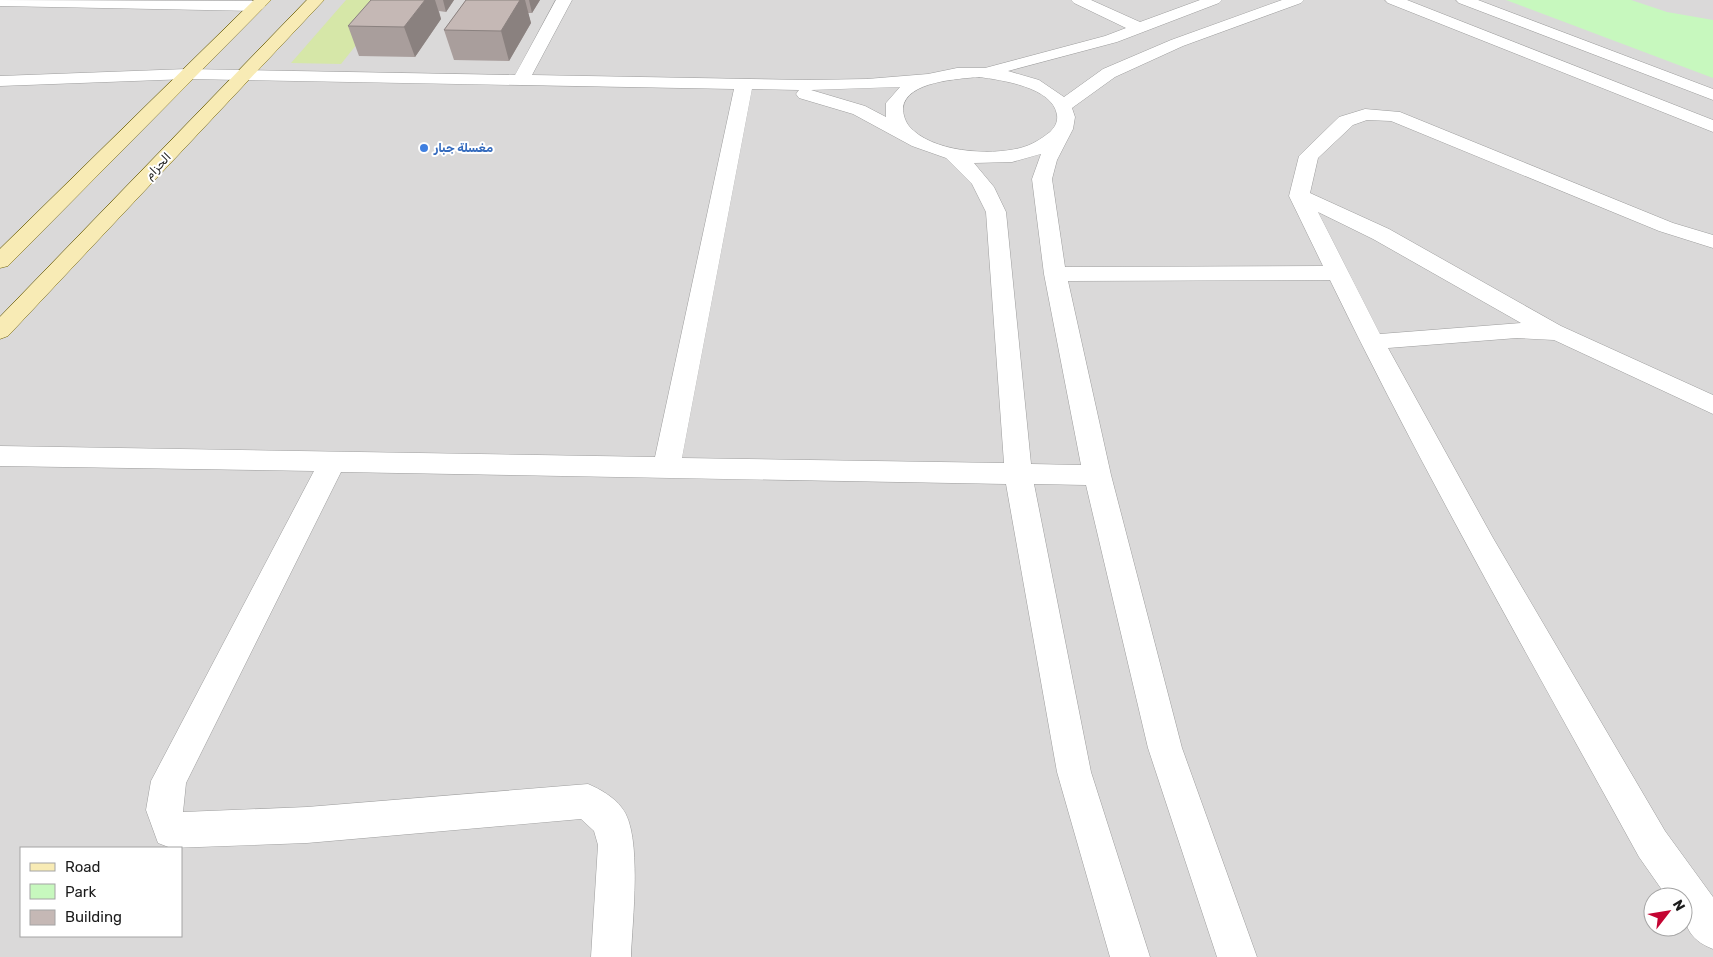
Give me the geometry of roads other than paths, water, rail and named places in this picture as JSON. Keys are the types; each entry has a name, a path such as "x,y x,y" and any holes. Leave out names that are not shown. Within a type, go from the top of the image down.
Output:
{"main road":[{"name":"الحزام","path":"0,331 316,0"},
{"path":"0,261 260,3"}],"street":[{"path":"520,81 564,0"},
{"path":"1079,0 1141,29"},
{"path":"0,81 187,74 839,85 928,79 952,74 979,72 1052,56 1141,29 1214,0"},
{"path":"744,84 809,94 859,110 930,147 953,154 982,158 1010,156 1035,150 1054,141 1064,118 1109,73 1177,43 1296,0"},
{"path":"1393,0 1713,126"},
{"path":"1464,0 1713,95"},
{"path":"0,1 260,3"},
{"path":"979,72 1002,75 1031,83 1055,96 1064,118 1047,160 1042,179 1055,274 1097,475 1165,748 1237,957"},
{"path":"911,138 898,126 893,113 897,100 908,88 928,79"},
{"path":"666,468 744,84"},
{"path":"1713,242 1666,227 1394,116 1365,114 1346,121 1310,156 1299,196 1372,342 1483,546 1652,844 1713,930"},
{"path":"953,154 973,171 990,193 996,212 1018,473 1074,772 1130,957"},
{"path":"1299,196 1380,234 1558,333 1713,405"},
{"path":"1055,274 1338,273"},
{"path":"1372,342 1516,330 1558,333"},
{"path":"0,456 1097,475"},
{"path":"332,462 169,781 164,810 171,830 307,825 588,802 610,821 616,845 611,957"}],"place":[{"name":"مغسلة جبار","path":"424,148"}]}
